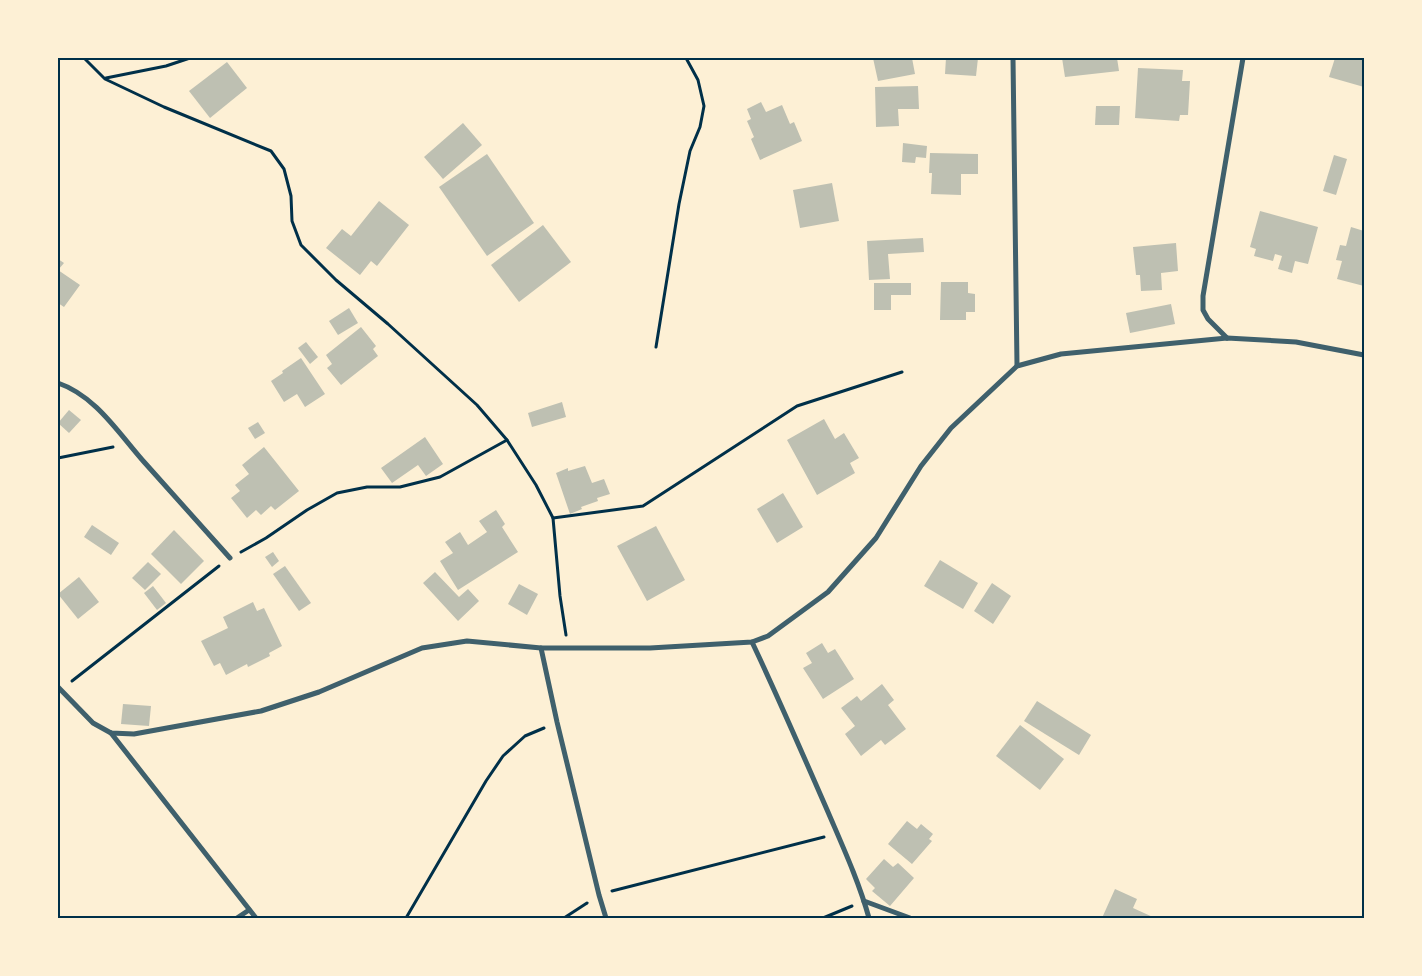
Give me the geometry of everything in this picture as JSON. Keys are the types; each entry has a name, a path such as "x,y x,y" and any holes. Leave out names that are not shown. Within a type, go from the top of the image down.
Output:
{"street":[{"path":"1013,58 1017,366"},
{"path":"1227,338 1208,319 1203,310 1243,58"},
{"path":"111,733 134,734 261,711 319,692 422,648 467,641 541,648 650,648 752,642 768,636 828,592 876,538 921,466 951,428 1017,366 1061,354 1227,338 1296,342 1364,355"},
{"path":"58,383 67,386 101,410 128,444 230,558"},
{"path":"752,642 788,718 837,834 869,918"},
{"path":"541,648 557,722 606,918"},
{"path":"59,688 93,723 111,733 256,918"},
{"path":"864,901 910,918"},
{"path":"237,918 249,910"}],"path":[{"path":"84,58 105,79 164,107 271,151 284,169 291,196 292,222 301,245 336,280 388,324 477,405 507,440 536,485 553,518 560,596 568,648"},
{"path":"105,79 166,66 190,58"},
{"path":"656,347 678,204 690,151 700,127 704,106 698,80 686,58"},
{"path":"553,518 643,506 797,406 902,372"},
{"path":"59,688 230,558 266,538 307,510 337,494 368,487 400,487 440,476 507,440"},
{"path":"58,458 128,444"},
{"path":"406,918 486,781 503,756 525,736 557,722"},
{"path":"564,918 599,895 837,834"},
{"path":"823,918 864,901"}],"building":[{"path":"873,58 912,58 915,74 878,81"},
{"path":"946,58 978,58 976,76 945,74"},
{"path":"1062,58 1117,58 1119,71 1065,77"},
{"path":"1335,58 1364,58 1364,87 1329,77"},
{"path":"227,62 247,88 210,118 189,91"},
{"path":"1138,68 1183,70 1182,81 1190,81 1188,115 1180,115 1179,121 1135,118"},
{"path":"918,86 919,109 898,109 899,126 876,127 875,87"},
{"path":"761,102 766,112 782,105 790,124 794,122 802,141 760,160 751,139 754,137 747,121 751,119 747,109"},
{"path":"1096,106 1120,106 1119,125 1095,125"},
{"path":"463,123 482,145 443,179 424,157"},
{"path":"903,143 927,146 926,158 916,157 915,163 902,162"},
{"path":"930,153 978,154 978,174 961,174 961,195 931,194 932,173 929,173"},
{"path":"487,154 534,223 487,256 439,187"},
{"path":"1334,155 1347,159 1336,195 1323,191"},
{"path":"832,183 839,221 800,228 793,190"},
{"path":"379,201 409,225 377,266 371,261 360,275 326,248 342,229 351,236"},
{"path":"1260,211 1318,227 1308,264 1295,261 1292,273 1278,269 1282,256 1275,254 1273,261 1254,256 1256,249 1250,247"},
{"path":"543,225 571,262 519,302 491,265"},
{"path":"1351,227 1364,231 1364,286 1337,279 1342,261 1336,260 1340,245 1346,246"},
{"path":"923,238 924,252 888,254 890,279 869,280 867,241"},
{"path":"1176,243 1178,271 1161,273 1162,290 1141,291 1140,275 1136,275 1133,247"},
{"path":"58,259 64,263 58,270"},
{"path":"58,270 80,285 64,307 58,303"},
{"path":"941,282 968,282 968,293 975,294 975,312 966,312 966,320 940,320"},
{"path":"874,283 911,283 911,295 891,295 891,310 874,310"},
{"path":"1171,304 1175,324 1130,333 1126,313"},
{"path":"349,308 358,323 338,335 329,321"},
{"path":"361,327 376,346 373,349 378,356 341,385 327,368 332,364 326,355"},
{"path":"306,342 318,357 310,364 298,348"},
{"path":"301,358 325,394 305,407 297,394 284,402 271,381"},
{"path":"562,402 566,417 532,427 528,413"},
{"path":"69,410 81,420 69,433 58,423"},
{"path":"824,419 835,439 844,433 859,458 850,463 855,473 817,495 787,440"},
{"path":"258,422 265,433 255,439 248,428"},
{"path":"425,437 443,464 426,476 418,465 392,483 381,468"},
{"path":"264,447 299,491 275,510 271,506 261,515 256,510 247,518 231,498 240,491 235,485 249,474 242,465"},
{"path":"585,466 592,483 604,479 610,494 597,498 598,501 581,507 582,509 570,514 556,473 568,468 568,471"},
{"path":"783,493 803,527 777,543 757,509"},
{"path":"496,510 505,524 502,527 518,552 458,590 440,561 453,553 445,542 460,532 468,545 487,532 479,521"},
{"path":"92,525 119,543 111,555 84,537"},
{"path":"656,526 685,580 647,601 617,546"},
{"path":"174,530 204,561 181,584 151,554"},
{"path":"273,552 279,561 272,567 265,557"},
{"path":"940,560 978,583 963,609 924,586"},
{"path":"148,562 161,574 145,590 132,578"},
{"path":"285,566 311,603 299,611 273,574"},
{"path":"435,572 459,597 468,589 479,601 458,621 423,583"},
{"path":"79,577 99,602 78,619 58,594"},
{"path":"992,583 1011,596 993,624 974,611"},
{"path":"519,584 538,594 527,615 508,604"},
{"path":"153,586 166,603 157,610 144,593"},
{"path":"253,602 257,611 264,608 282,646 269,653 270,656 248,667 247,664 226,675 220,663 214,666 201,641 228,628 223,617"},
{"path":"822,643 828,653 835,649 854,679 823,699 803,668 812,663 806,653"},
{"path":"882,684 894,700 888,705 906,729 885,745 881,740 861,756 845,734 855,726 841,708 857,696 861,701"},
{"path":"1037,701 1091,735 1079,755 1024,721"},
{"path":"123,704 151,706 149,726 121,724"},
{"path":"1020,725 1064,759 1040,790 996,756"},
{"path":"907,821 917,829 921,824 933,834 929,839 932,841 912,864 888,844"},
{"path":"884,859 893,867 898,863 914,878 890,906 872,891 875,888 866,879"},
{"path":"1115,889 1137,899 1133,908 1155,918 1102,918"}]}
